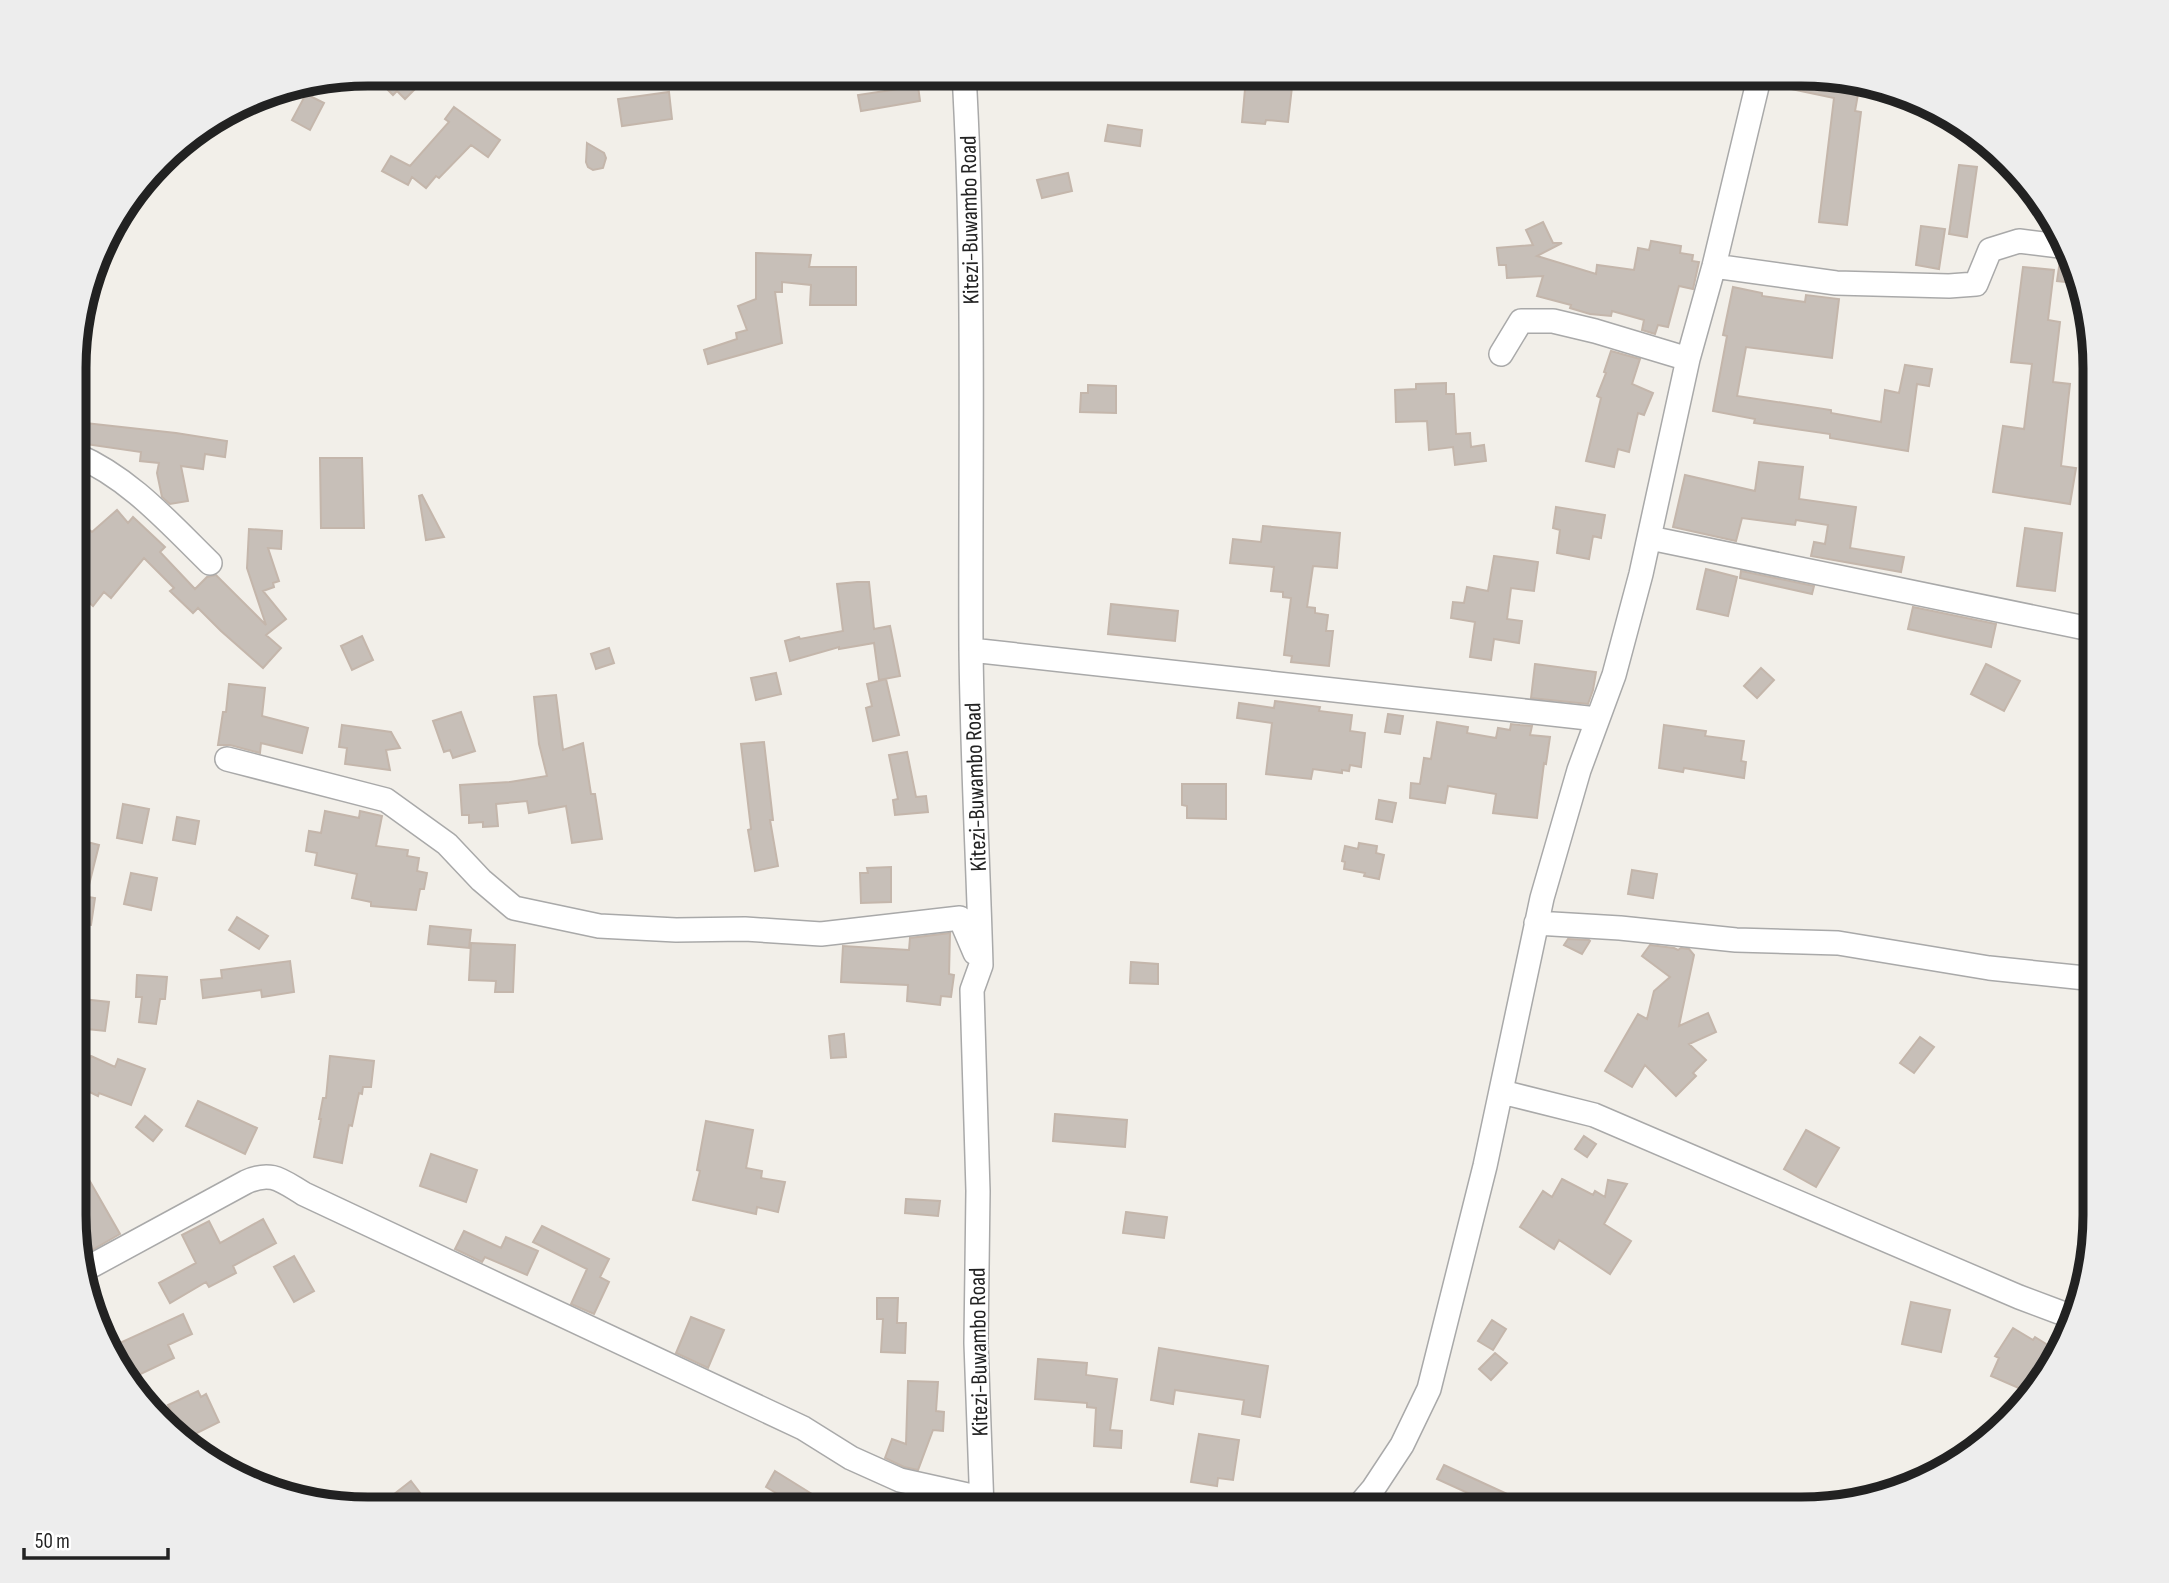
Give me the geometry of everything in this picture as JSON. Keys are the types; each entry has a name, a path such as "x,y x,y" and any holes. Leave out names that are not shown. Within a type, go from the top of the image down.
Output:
{"street":[{"name":"Kitezi-Buwambo Road","path":"965,86 971,340 971,650 981,965 972,990 978,1191 975,1343 982,1497"},
{"path":"1366,1497 1402,1445 1429,1389 1502,1092 1536,923 1575,781 1614,675 1650,538 1688,359 1714,267 1757,86"},
{"path":"1714,267 1836,283 1963,285 1976,284 1990,250 2020,241 2055,245"},
{"path":"1501,354 1521,321 1553,321 1688,359"},
{"path":"86,460 120,479 210,563"},
{"path":"1650,538 2083,628"},
{"path":"971,650 1597,719"},
{"path":"227,759 386,800 447,844 481,880 514,908 599,926 676,930 745,929 821,934 960,918 981,965"},
{"path":"1536,923 1620,928 1736,940 1838,943 1989,968 2083,978"},
{"path":"1502,1092 1594,1115 2019,1297 2065,1314"},
{"path":"90,1266 246,1182 260,1176 270,1176 792,1423 851,1458 900,1480 958,1497"}],"building":[{"path":"384,86 418,86 405,99 397,91 393,95"},
{"path":"918,86 920,101 861,111 858,95"},
{"path":"1245,86 1292,87 1288,122 1242,122"},
{"path":"1777,86 1819,86 1858,92 1855,111 1861,112 1847,225 1819,222 1834,98"},
{"path":"669,92 672,119 622,126 618,99"},
{"path":"306,94 324,103 310,130 292,120"},
{"path":"454,107 500,140 488,157 471,145 426,188 412,177 408,185 382,171 391,156 410,166 449,122 445,119"},
{"path":"1108,125 1142,130 1140,146 1105,141"},
{"path":"587,143 604,153 606,158 603,168 593,170 588,167"},
{"path":"1959,165 1977,167 1967,237 1949,234"},
{"path":"1068,173 1072,191 1042,198 1037,180"},
{"path":"1543,222 1553,243 1562,243 1537,256 1596,274 1597,265 1634,270 1638,248 1649,250 1651,241 1681,246 1680,253 1693,255 1692,261 1699,262 1693,289 1679,286 1668,327 1658,325 1655,334 1642,330 1644,320 1612,311 1611,316 1590,314 1570,308 1571,305 1537,296 1543,276 1507,278 1506,265 1499,265 1497,248 1533,245 1526,230"},
{"path":"1921,226 1945,229 1939,269 1916,265"},
{"path":"756,253 811,255 809,267 856,267 856,305 810,305 811,285 782,282 782,292 775,292 782,343 708,364 704,350 737,339 736,333 747,330 738,306 756,299"},
{"path":"2060,260 2062,260 2070,282 2057,281"},
{"path":"2023,267 2054,270 2048,320 2060,322 2053,382 2070,384 2061,466 2076,468 2070,504 1993,492 2003,426 2024,429 2032,364 2011,362"},
{"path":"1733,287 1762,293 1762,296 1805,302 1806,295 1839,299 1832,358 1746,347 1737,396 1831,410 1831,413 1881,422 1885,390 1899,393 1905,365 1932,369 1929,386 1917,384 1908,451 1830,438 1830,434 1754,423 1755,419 1713,411 1727,336 1723,335"},
{"path":"1611,351 1640,359 1632,384 1653,393 1644,415 1638,413 1629,452 1618,449 1614,467 1586,461 1601,398 1597,396"},
{"path":"1446,383 1446,394 1454,394 1456,434 1470,433 1471,447 1484,445 1486,461 1455,465 1453,447 1429,450 1427,421 1396,422 1395,390 1416,389 1416,384"},
{"path":"1088,385 1116,386 1116,413 1080,412 1081,393 1088,393"},
{"path":"86,423 227,441 225,457 205,454 203,469 181,466 188,501 170,504 162,497 157,473 159,463 140,461 141,452 86,444"},
{"path":"320,458 362,458 364,528 321,528"},
{"path":"1759,462 1803,467 1799,499 1856,507 1850,548 1904,557 1901,572 1811,556 1814,542 1825,544 1828,525 1796,520 1795,525 1742,518 1736,541 1673,527 1685,475 1755,491"},
{"path":"422,495 444,537 426,540 419,496"},
{"path":"1556,507 1605,515 1601,538 1593,536 1589,559 1557,553 1560,530 1553,528"},
{"path":"117,510 128,523 133,517 165,547 160,552 195,589 207,577 216,575 266,625 247,568 249,529 282,531 281,549 268,548 279,581 273,583 274,587 263,591 286,619 266,635 281,648 263,668 198,608 193,613 170,591 174,588 144,558 111,598 104,592 93,606 86,600 86,527 92,532"},
{"path":"1263,526 1340,533 1337,568 1313,566 1307,607 1315,608 1315,613 1328,615 1326,631 1333,631 1329,666 1291,662 1292,656 1284,655 1291,598 1283,597 1283,592 1271,591 1274,567 1230,563 1233,539 1261,542"},
{"path":"2025,528 2062,533 2055,591 2017,586"},
{"path":"1494,556 1538,562 1534,591 1511,588 1507,619 1522,621 1519,643 1494,639 1491,660 1470,657 1475,622 1451,618 1453,602 1464,603 1467,587 1488,591"},
{"path":"1706,569 1737,577 1728,616 1697,609"},
{"path":"1741,571 1814,586 1812,594 1740,578"},
{"path":"869,582 874,629 890,626 900,676 879,680 874,643 839,647 790,661 785,641 843,631 837,584"},
{"path":"1111,604 1178,611 1175,641 1108,634"},
{"path":"1913,607 1996,624 1991,647 1908,629"},
{"path":"362,636 373,660 352,670 341,646"},
{"path":"609,648 614,663 596,669 591,654"},
{"path":"1535,664 1596,672 1588,704 1531,698"},
{"path":"1986,664 2020,681 2004,711 1971,694"},
{"path":"1761,668 1774,680 1757,698 1744,686"},
{"path":"776,673 781,694 756,700 751,678"},
{"path":"886,679 899,735 873,741 866,708 872,706 867,684"},
{"path":"229,684 265,688 262,716 308,728 302,753 261,743 260,753 230,745 218,745"},
{"path":"556,695 563,750 583,743 602,839 572,843 566,806 529,813 527,801 496,804 498,826 483,827 483,822 469,823 469,815 462,815 460,785 510,782 547,776 539,744 534,697"},
{"path":"1275,701 1320,707 1319,711 1352,715 1350,731 1365,733 1361,767 1350,765 1349,771 1342,770 1342,773 1313,769 1311,779 1266,774 1272,723 1237,718 1239,703 1274,708"},
{"path":"461,712 475,751 453,758 450,750 444,752 433,721"},
{"path":"1388,714 1403,716 1400,734 1385,732"},
{"path":"1437,722 1468,727 1467,733 1496,738 1498,728 1510,730 1511,724 1532,726 1530,735 1550,737 1537,818 1493,813 1496,794 1448,786 1445,803 1410,798 1411,783 1420,784 1424,758 1431,759"},
{"path":"342,725 391,732 400,748 386,750 390,770 345,764 347,748 339,747"},
{"path":"1664,725 1706,731 1705,736 1744,741 1741,761 1746,762 1744,778 1684,768 1683,772 1659,768"},
{"path":"764,742 773,820 770,820 778,866 755,871 748,830 751,829 741,744"},
{"path":"907,752 916,797 926,796 928,812 895,815 893,800 898,799 889,755"},
{"path":"1182,784 1226,784 1226,819 1187,818 1187,806 1182,805"},
{"path":"1379,800 1396,803 1392,822 1376,819"},
{"path":"123,804 149,809 142,843 117,838"},
{"path":"325,811 359,818 360,811 382,816 376,846 408,850 407,856 419,858 417,871 427,873 424,889 420,889 416,910 371,906 371,902 352,898 357,874 315,865 317,853 306,851 309,831 321,833"},
{"path":"177,817 199,821 195,844 173,840"},
{"path":"86,842 99,845 89,885 86,884"},
{"path":"1359,843 1377,846 1376,853 1384,855 1379,879 1344,869 1345,862 1342,861 1345,846 1358,849"},
{"path":"891,867 891,902 861,903 860,873 868,873 867,868"},
{"path":"1632,870 1657,874 1653,898 1628,894"},
{"path":"131,873 157,878 151,910 124,904"},
{"path":"86,897 95,898 91,925 86,924"},
{"path":"237,917 268,936 259,949 229,930"},
{"path":"430,926 471,930 469,948 428,944"},
{"path":"950,933 949,974 954,975 951,997 941,996 940,1005 907,1001 908,985 841,982 843,946 909,950 910,938"},
{"path":"1568,939 1590,941 1582,954 1564,945"},
{"path":"471,943 515,945 513,992 495,992 496,981 469,980"},
{"path":"1650,945 1678,950 1689,949 1694,955 1679,1026 1708,1013 1716,1032 1689,1044 1706,1060 1693,1073 1696,1076 1676,1096 1645,1065 1632,1087 1605,1071 1638,1014 1647,1019 1654,991 1670,977 1642,956"},
{"path":"290,961 294,992 262,997 261,990 203,998 201,980 222,978 221,970"},
{"path":"1131,962 1158,964 1158,984 1130,983"},
{"path":"137,975 167,977 165,999 160,999 156,1024 139,1022 142,997 136,997"},
{"path":"86,999 109,1002 105,1031 86,1029"},
{"path":"844,1034 846,1057 831,1058 829,1036"},
{"path":"1920,1037 1934,1047 1914,1073 1900,1063"},
{"path":"91,1056 115,1067 118,1059 145,1069 131,1105 86,1090 86,1067"},
{"path":"330,1056 374,1061 371,1087 363,1087 362,1094 359,1093 352,1126 349,1125 342,1163 314,1157 323,1098 326,1098"},
{"path":"198,1101 257,1128 245,1154 186,1126"},
{"path":"1055,1114 1127,1120 1125,1147 1053,1141"},
{"path":"145,1116 162,1130 153,1141 136,1127"},
{"path":"706,1121 753,1130 746,1168 762,1171 761,1178 785,1182 778,1212 757,1207 756,1214 693,1200 700,1171 697,1170"},
{"path":"1806,1130 1839,1148 1816,1187 1784,1169"},
{"path":"1584,1136 1596,1144 1587,1157 1575,1149"},
{"path":"431,1154 477,1170 466,1202 420,1186"},
{"path":"86,1174 120,1234 88,1252"},
{"path":"1562,1179 1593,1195 1595,1191 1605,1197 1608,1180 1627,1184 1604,1224 1631,1241 1610,1274 1559,1240 1554,1249 1520,1227 1543,1191 1552,1197"},
{"path":"906,1199 940,1201 938,1216 905,1213"},
{"path":"1126,1212 1167,1217 1164,1238 1123,1233"},
{"path":"263,1219 276,1243 233,1266 236,1273 209,1287 206,1282 170,1303 159,1283 196,1263 182,1235 209,1221 220,1243"},
{"path":"542,1226 609,1259 600,1277 609,1282 594,1314 571,1304 587,1269 533,1242"},
{"path":"464,1231 501,1248 506,1237 538,1251 527,1275 485,1257 482,1262 455,1249"},
{"path":"294,1256 314,1291 294,1302 274,1267"},
{"path":"877,1298 898,1298 897,1323 906,1323 905,1353 881,1352 883,1319 877,1319"},
{"path":"1911,1302 1950,1310 1941,1352 1902,1344"},
{"path":"183,1314 192,1334 168,1345 174,1358 136,1376 117,1344"},
{"path":"691,1317 724,1330 708,1368 676,1353"},
{"path":"1492,1320 1506,1329 1493,1350 1478,1341"},
{"path":"2013,1328 2050,1347 2023,1390 1991,1376 1999,1358 1995,1356"},
{"path":"1159,1348 1268,1366 1260,1417 1242,1414 1244,1400 1175,1390 1173,1404 1151,1400"},
{"path":"1495,1353 1507,1363 1491,1380 1479,1369"},
{"path":"1038,1359 1087,1363 1086,1375 1117,1379 1110,1430 1122,1431 1121,1448 1094,1446 1096,1408 1087,1407 1087,1403 1035,1399"},
{"path":"908,1381 938,1382 936,1411 944,1412 943,1431 933,1430 918,1470 885,1458 892,1439 906,1444"},
{"path":"198,1391 201,1397 206,1394 219,1422 192,1436 175,1421 168,1405"},
{"path":"1199,1434 1239,1440 1233,1480 1218,1478 1217,1486 1191,1482"},
{"path":"1444,1465 1514,1497 1477,1497 1437,1479"},
{"path":"775,1471 817,1497 783,1497 766,1487"},
{"path":"411,1481 423,1497 390,1497"}]}
